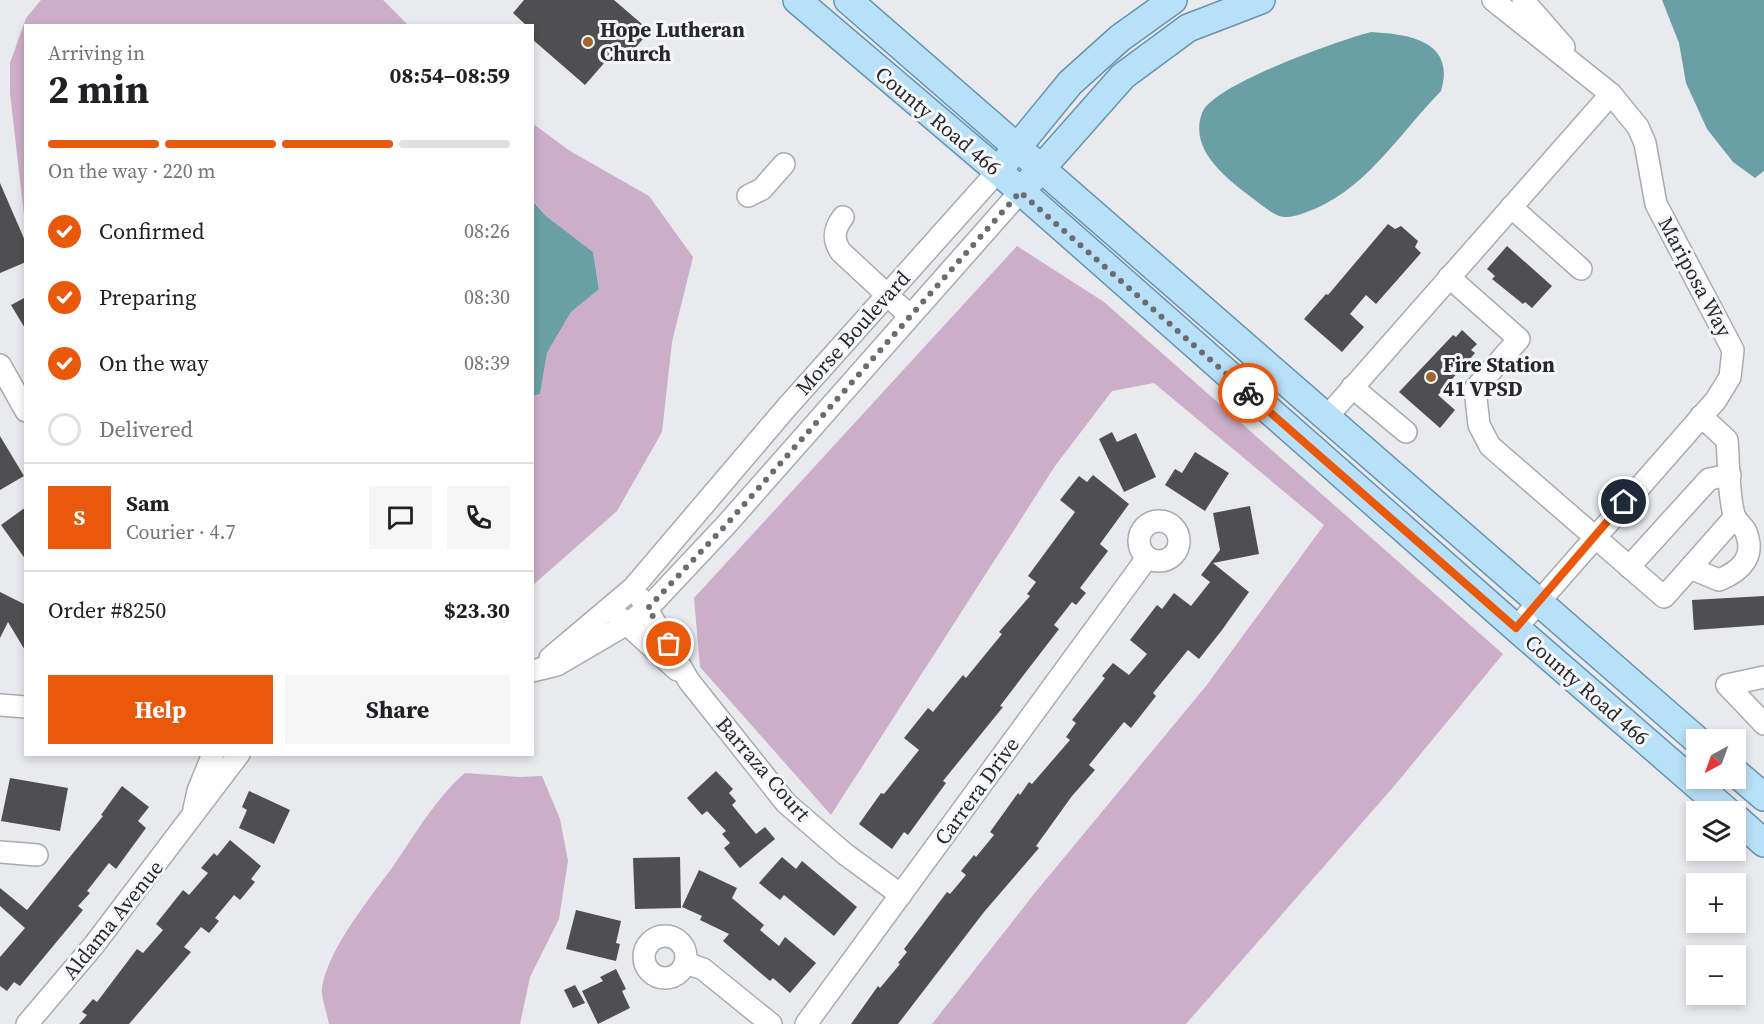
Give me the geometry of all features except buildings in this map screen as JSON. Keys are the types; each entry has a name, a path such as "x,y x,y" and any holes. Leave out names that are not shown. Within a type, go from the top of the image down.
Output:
{"main road":[{"name":"County Road 466","path":"797,0 998,171 1715,801"},
{"name":"County Road 466","path":"848,0 1686,730"},
{"name":"Morse Boulevard","path":"998,171 1070,84 1120,38 1173,0"},
{"name":"Morse Boulevard","path":"1020,192 1123,76 1188,28 1262,0"},
{"path":"1746,827 1764,843"}],"street":[{"name":"Mariposa Way","path":"1492,0 1603,88"},
{"name":"Mariposa Way","path":"1516,628 1593,537 1701,416 1730,377 1733,350 1656,204 1645,143 1638,127 1523,0"},
{"path":"1326,418 1511,207 1603,88"},
{"path":"748,196 762,189 784,164"},
{"name":"Morse Boulevard","path":"534,670 633,588 787,407 998,171"},
{"name":"Morse Boulevard","path":"534,670 557,665 627,624 648,608 812,428 1020,192"},
{"path":"1511,207 1581,269"},
{"path":"843,217 836,226 836,244 910,316"},
{"path":"1449,277 1519,339 1475,389 1479,425 1490,446 1664,597 1735,517"},
{"path":"0,365 24,407"},
{"path":"1352,387 1406,432"},
{"path":"787,407 812,428"},
{"path":"1690,568 1719,580 1736,573 1748,556 1749,542 1744,528 1735,517 1727,440 1701,416"},
{"path":"1629,567 1709,479 1730,475"},
{"name":"Carrera Drive","path":"806,1024 1147,558"},
{"name":"Barraza Court","path":"633,588 648,608 689,681"},
{"name":"Barraza Court","path":"610,608 689,681 786,803 838,848 901,894"},
{"path":"1764,677 1727,685 1764,724"},
{"path":"0,705 24,707"},
{"name":"Aldama Avenue","path":"194,813 198,791 212,756"},
{"name":"Aldama Avenue","path":"27,1024 94,945 172,846 194,813 225,777 238,756"},
{"path":"0,852 37,855"},
{"path":"686,963 712,976 771,1024"}],"shaded area":[{"path":"41,0 383,0 407,24 24,24 24,215 10,93 10,63 26,18"},
{"path":"534,124 570,151 649,196 693,257 672,342 662,432 617,511 534,584 534,396 540,394 547,353 571,312 599,288 593,252 546,216 534,201"},
{"path":"1017,246 1104,302 1503,654 1395,785 1186,1024 932,1024 1034,894 1206,686 1324,525 1154,383 1112,391 1055,466 831,815 700,667 694,598"},
{"path":"465,773 520,777 542,776 560,819 568,861 559,919 530,977 520,1024 329,1024 322,988 326,973 341,940 427,816"}],"water":[{"path":"1662,0 1764,0 1764,171 1755,178 1733,162 1707,129 1686,83 1679,43"},
{"path":"1371,32 1400,35 1426,43 1442,61 1444,74 1441,91 1379,161 1344,192 1325,204 1300,214 1282,217 1273,213 1223,174 1213,163 1201,140 1199,127 1202,113 1211,102 1252,77 1333,44"},
{"path":"534,202 546,216 593,252 599,289 571,312 547,353 540,394 534,396"}],"way so far":[{"path":"669,644 648,608 726,525 1020,192 1248,393"}],"place":[{"name":"Hope Lutheran Church","path":"588,42"},
{"name":"Fire Station 41 VPSD","path":"1431,377"}],"route":[{"path":"1248,393 1516,628 1624,502"}]}
